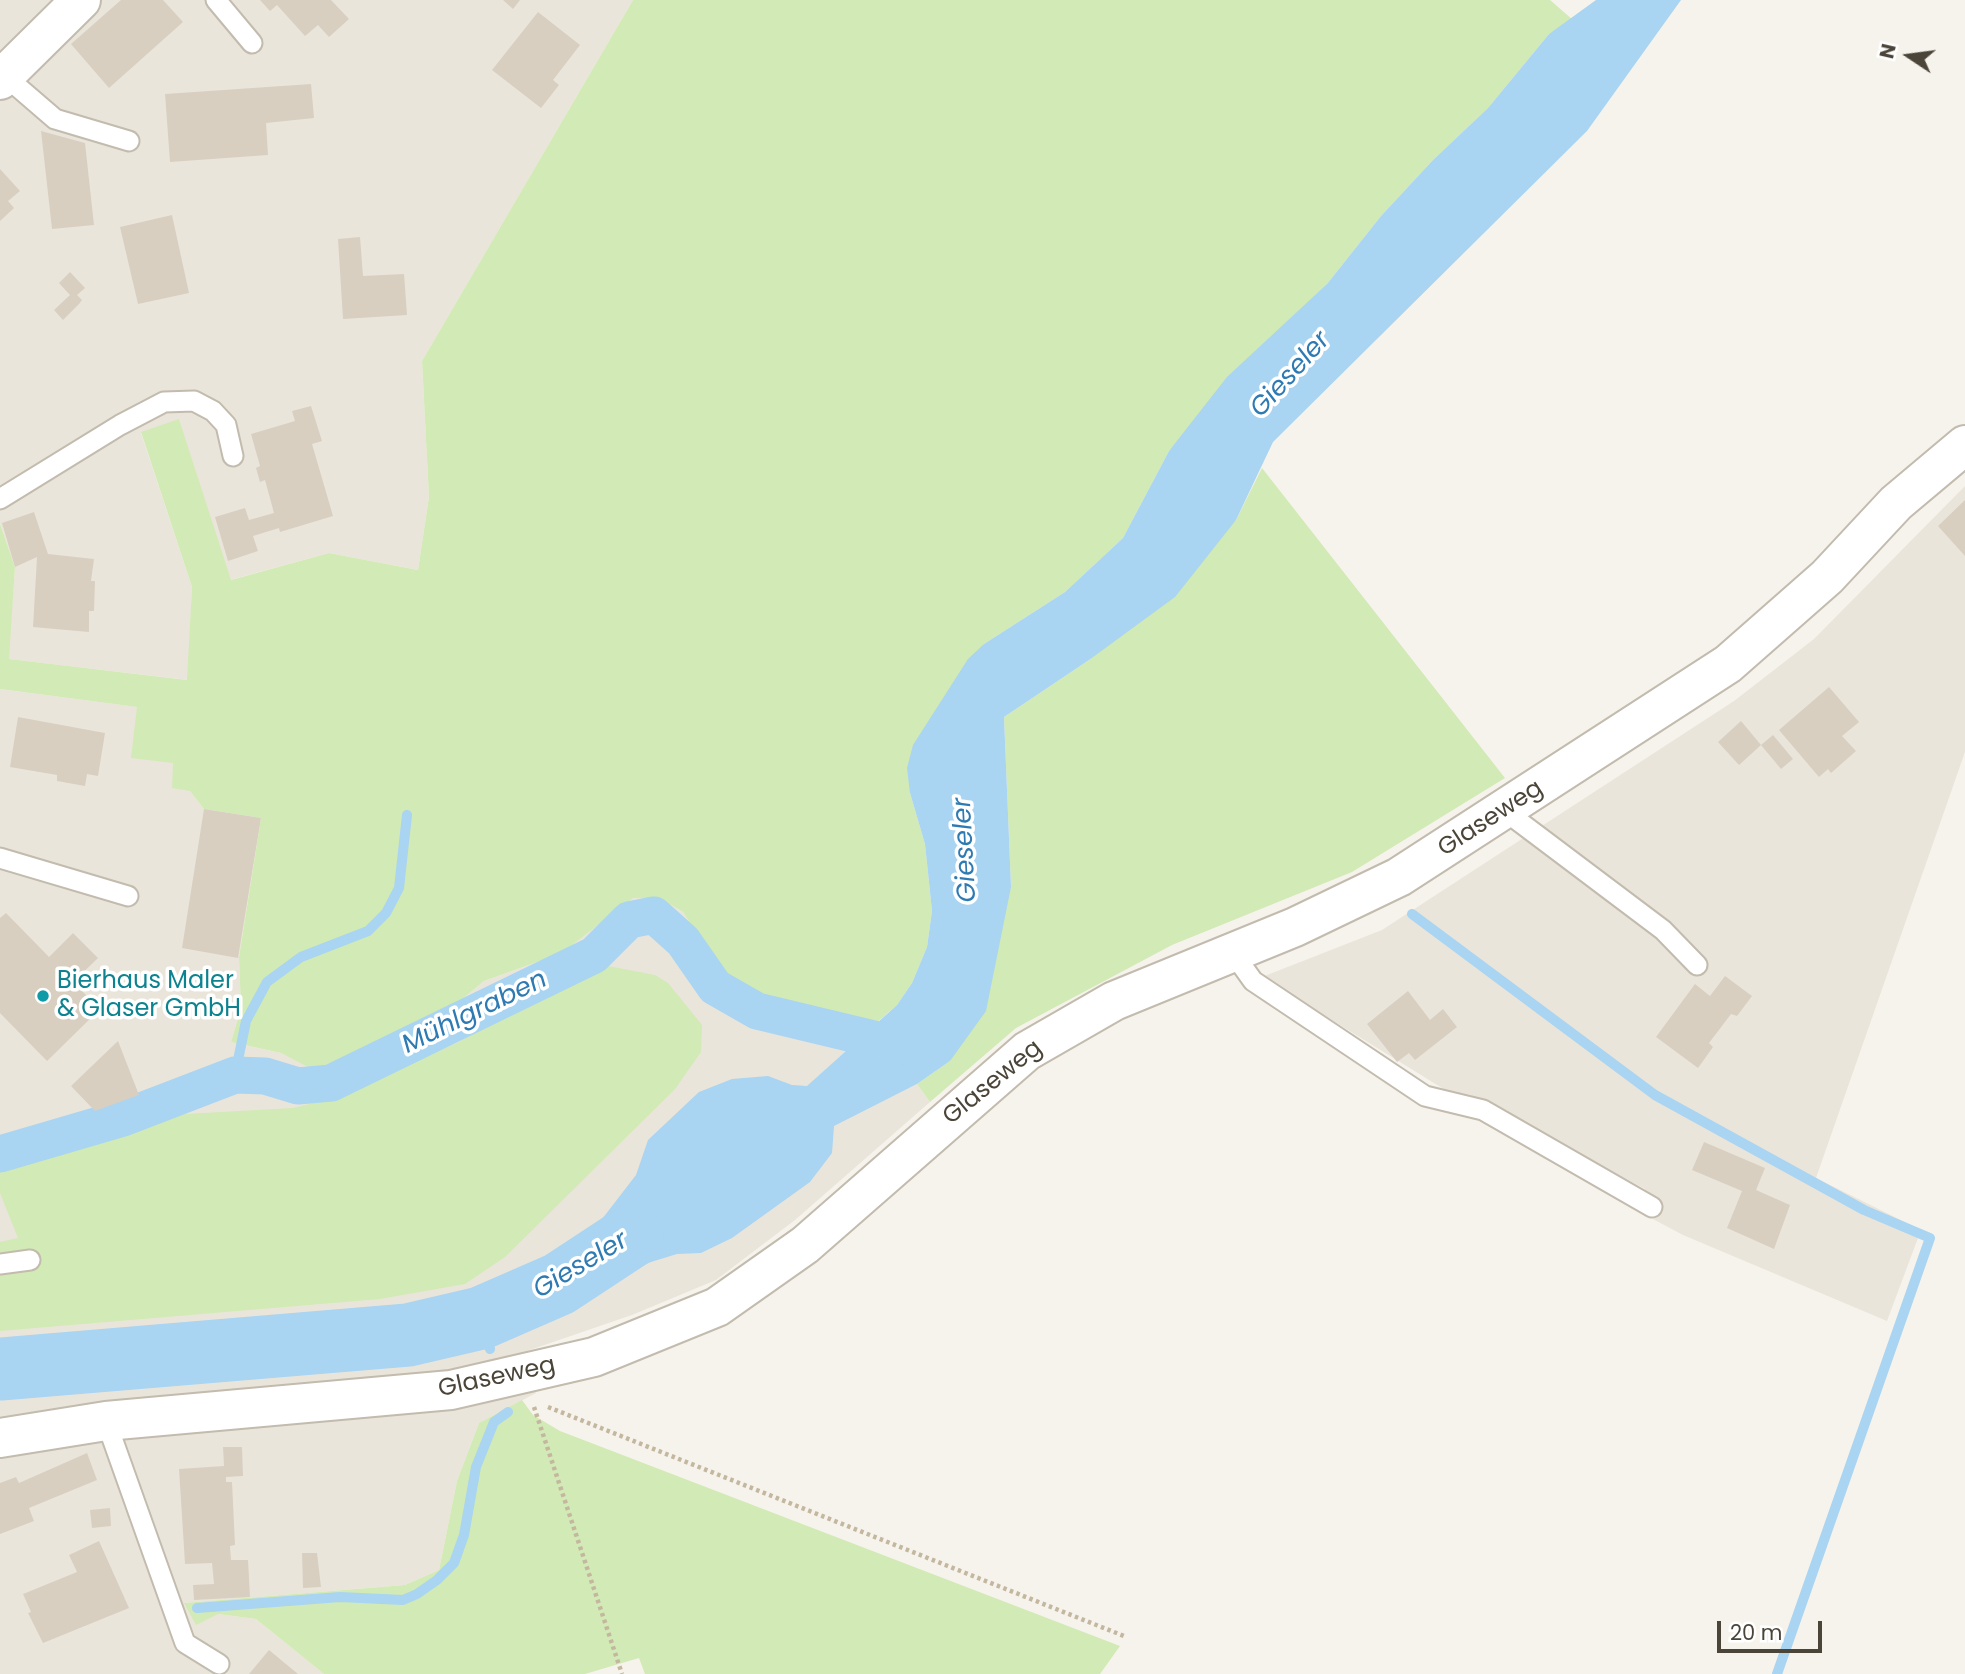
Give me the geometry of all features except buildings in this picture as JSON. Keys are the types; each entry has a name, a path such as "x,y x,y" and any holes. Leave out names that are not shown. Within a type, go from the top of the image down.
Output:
{"street":[{"path":"2,78 81,0"},
{"name":"Glaseweg","path":"0,1438 106,1421 451,1390 594,1357 717,1307 805,1245 1027,1051 1114,1001 1295,927 1399,877 1505,811 1728,664 1827,578 1896,503 1965,445"}],"lane":[{"path":"216,0 252,43"},
{"path":"2,78 55,119 129,141"},
{"path":"0,499 120,425 164,402 194,401 212,411 226,425 233,456"},
{"path":"1505,811 1662,930 1697,965"},
{"path":"0,858 128,896"},
{"path":"1233,953 1253,981 1425,1096 1483,1111 1652,1207"},
{"path":"0,1264 30,1260"},
{"path":"106,1421 186,1643 219,1664"}],"path":[{"path":"521,1374 536,1397 553,1411 1124,1636"},
{"path":"521,1374 548,1443 622,1674"}],"shaded area":[{"path":"0,0 633,0 422,361 429,497 418,570 329,553 230,580 179,420 141,433 192,587 188,680 8,659 15,567 0,524"},
{"path":"1965,486 1965,752 1816,1178 1921,1230 1887,1321 1683,1235 1634,1209 1645,1189 1471,1095 1447,1091 1262,977 1382,930 1734,701 1814,639"},
{"path":"0,689 138,707 204,809 261,818 239,957 241,1008 231,1042 281,1053 314,1069 447,1012 484,981 562,953 632,898 661,899 683,912 714,962 782,1004 874,1025 808,1086 834,1125 917,1084 930,1102 795,1220 716,1280 632,1315 521,1353 536,1393 479,1423 457,1481 439,1570 405,1585 185,1603 218,1614 256,1619 324,1674 0,1674"}],"green space":[{"path":"633,0 1550,0 1573,20 1549,34 1488,108 1433,160 1381,216 1327,284 1169,451 1123,538 1065,592 984,644 910,793 925,844 932,911 927,947 912,983 897,1005 874,1025 782,1004 734,980 714,962 683,912 661,899 633,898 562,953 484,981 447,1012 314,1070 281,1053 231,1042 241,1008 239,957 261,818 204,809 190,791 172,788 173,763 131,758 137,707 0,689 0,524 15,567 9,659 187,680 192,587 141,432 179,419 231,580 329,553 418,570 429,497 422,361"},
{"path":"1262,468 1505,778 1352,872 1172,945 1016,1028 930,1102 917,1084 950,1061 1011,887 1004,717 1089,660 1236,520"},
{"path":"608,966 655,975 668,983 702,1025 701,1052 675,1089 505,1257 465,1284 380,1299 0,1331 0,1242 18,1238 0,1193 0,1169 37,1153 81,1146 185,1114 293,1108 333,1098 459,1042 522,1004 585,979"},
{"path":"522,1400 533,1415 560,1431 1120,1646 1100,1674 645,1674 639,1658 585,1674 324,1674 256,1619 218,1614 196,1625 184,1603 405,1585 439,1570 457,1481 479,1423"}],"water":[{"path":"1596,0 1681,0 1587,131 1273,442 1236,520 1175,597 1089,660 1004,717 1011,887 986,1011 950,1061 917,1084 834,1126 832,1153 810,1182 732,1238 701,1253 677,1254 651,1262 577,1292 559,1284 562,1262 599,1223 636,1175 648,1140 699,1092 732,1079 768,1076 792,1085 807,1086 897,1005 912,983 927,947 932,911 925,844 910,793 907,768 913,745 968,659 984,644 1065,592 1123,538 1169,451 1227,377 1327,284 1381,216 1433,160 1488,108 1549,34"}],"waterway":[{"path":"235,1075 246,1021 267,982 301,957 368,931 386,913 399,888 407,815"},
{"path":"1412,914 1655,1095 1864,1210 1930,1238 1777,1674"},
{"name":"Mühlgraben","path":"0,1154 123,1118 235,1075 265,1076 298,1086 331,1083 594,955 629,920 654,915 683,941 715,987 757,1011 907,1047"},
{"name":"Gieseler","path":"0,1369 408,1335 481,1318 559,1284 632,1236"},
{"path":"481,1318 490,1349"},
{"path":"197,1608 340,1597 403,1600 417,1594 437,1580 454,1563 464,1535 476,1467 494,1422 508,1412"}],"place":[{"name":"Bierhaus Maler & Glaser GmbH","path":"43,996"}]}
